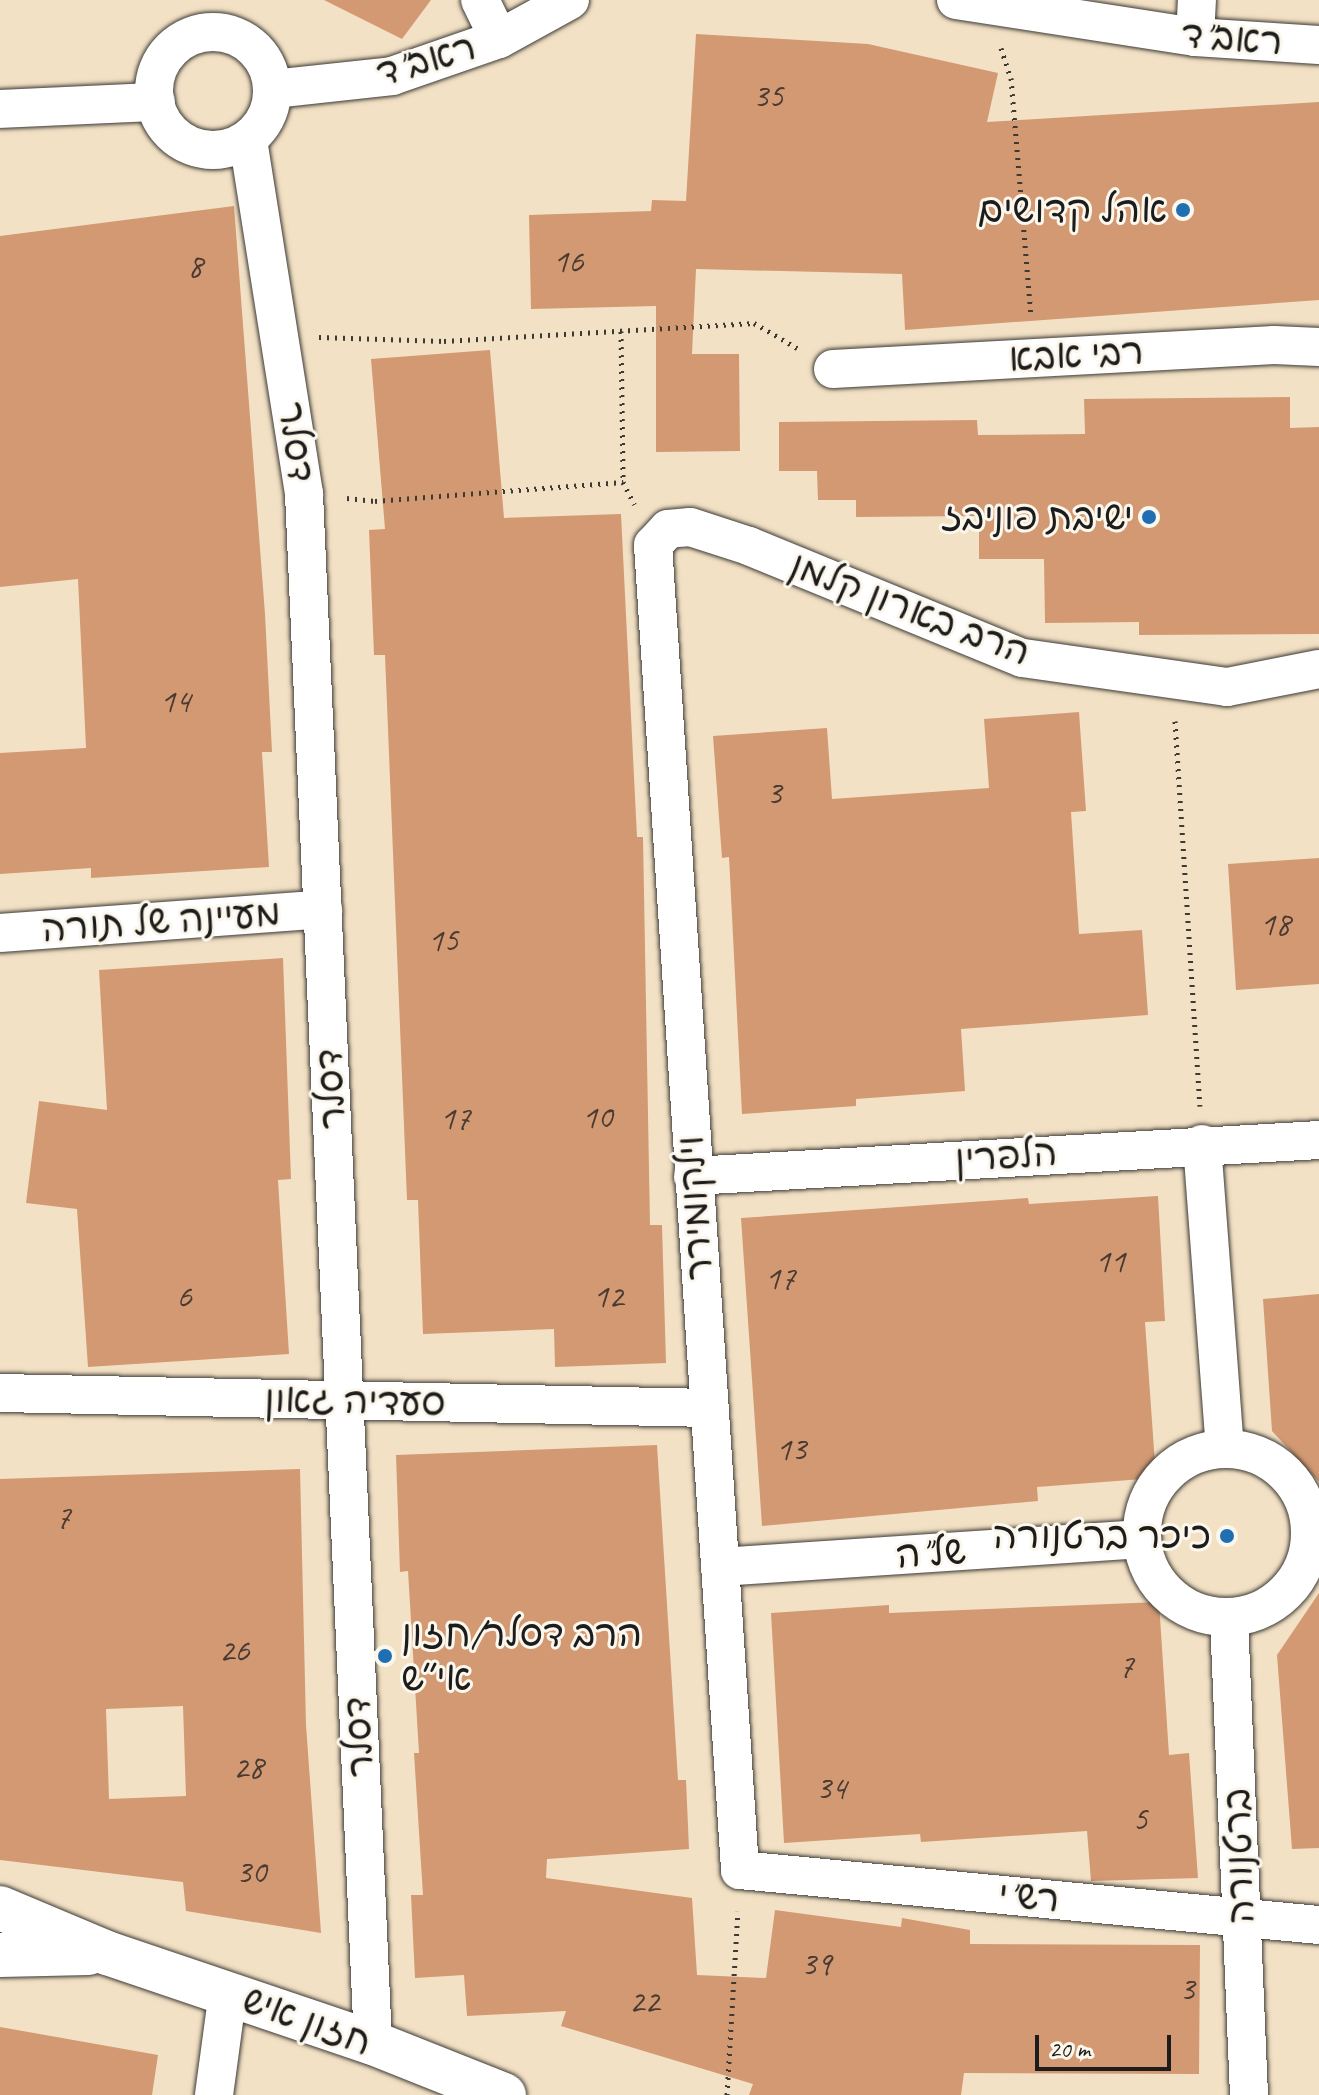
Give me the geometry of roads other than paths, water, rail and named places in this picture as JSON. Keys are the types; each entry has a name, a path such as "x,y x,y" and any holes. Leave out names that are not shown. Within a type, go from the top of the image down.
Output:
{"street":[{"path":"480,0 499,39"},
{"name":"ראב\"ד","path":"273,89 392,76 499,39 570,0"},
{"name":"ראב\"ד","path":"972,4 1196,18 1319,45"},
{"path":"221,16 259,53 273,89 270,108 248,140 231,148 193,148 163,124 156,102 155,76 170,49 221,16"},
{"path":"6,109 156,102"},
{"name":"דסלר","path":"248,140 304,494 373,2043"},
{"name":"רבי אבא","path":"833,369 1274,345 1319,347"},
{"name":"הרב בארון קלמן","path":"653,545 668,529 690,527 749,546 1022,658 1227,687 1319,669"},
{"name":"וילקומירר","path":"653,545 740,1870"},
{"name":"מעיינה של תורה","path":"0,933 323,909"},
{"name":"הלפרין","path":"693,1176 1202,1144 1319,1140"},
{"path":"1202,1144 1225,1448"},
{"name":"סעדיה גאון","path":"0,1393 709,1408"},
{"path":"1225,1448 1274,1462 1305,1502 1315,1527 1297,1579 1279,1599 1256,1612 1229,1618 1203,1615 1161,1586 1142,1539 1144,1511 1174,1466 1198,1452 1225,1448"},
{"name":"של\"ה","path":"720,1567 1142,1539"},
{"name":"ברטנורה","path":"1229,1618 1249,2095"},
{"name":"רש\"י","path":"740,1870 1319,1925"},
{"name":"חזון איש","path":"0,1908 107,1953 373,2043 434,2083 504,2095"},
{"name":"חזון איש","path":"0,1955 107,1953"},
{"path":"214,2095 228,1992"}],"place":[{"name":"אהל קדושים","path":"1183,210"},
{"name":"ישיבת פוניבז","path":"1149,517"},
{"name":"כיכר ברטנורה","path":"1227,1536"},
{"name":"הרב דסלר/חזון אי״ש","path":"385,1656"}]}
